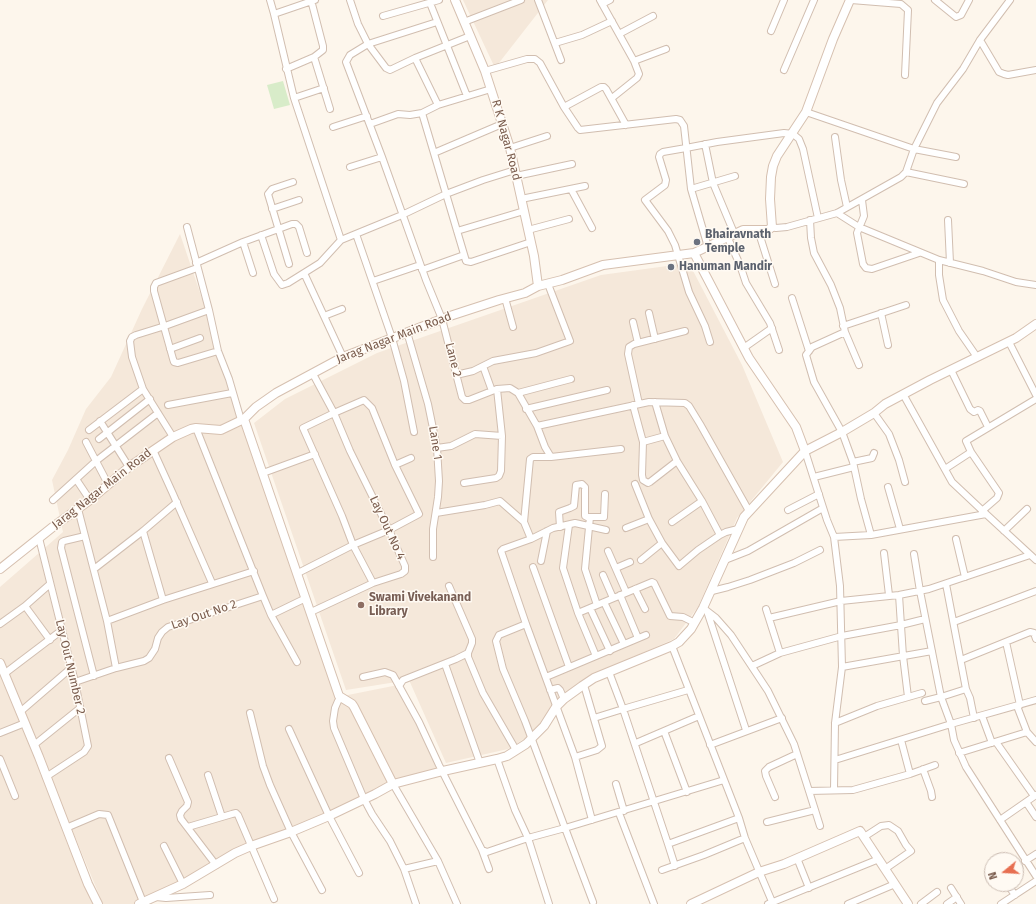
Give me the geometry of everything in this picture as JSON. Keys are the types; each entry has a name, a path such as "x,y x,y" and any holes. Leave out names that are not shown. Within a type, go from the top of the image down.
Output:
{"main road":[{"name":"R K Nagar Road","path":"454,0 485,71 510,148 531,242 538,286"},
{"path":"730,235 743,230 768,230 772,227 770,199 773,166 777,156 806,112 833,39 851,0"},
{"name":"Jarag Nagar Main Road","path":"0,569 90,500 129,467 173,437 196,428 220,430 243,419 276,393 343,357 442,319 505,298 525,293 538,286 603,265 694,253 730,235"},
{"path":"694,253 745,347 749,358 796,427 805,451"},
{"path":"141,903 182,884 251,846 291,832 329,816 393,784 498,759 526,744 531,737 544,726 556,707 564,699 584,685 608,672 679,642 705,610 716,578 744,517 805,451 842,432 903,394 1016,338 1036,324"},
{"path":"243,419 298,573 333,681 340,697 354,707 393,784"},
{"path":"0,663 34,745 88,884 98,904"},
{"path":"691,904 760,872 860,831 908,904"}],"street":[{"path":"270,0 294,98 341,240"},
{"path":"274,14 312,0 324,48 314,57 286,68"},
{"path":"350,0 358,24 368,44 388,70 470,36"},
{"path":"383,16 439,0"},
{"path":"464,22 504,3 521,0"},
{"path":"538,0 561,60"},
{"path":"610,0 601,2 634,61 639,74 637,78 612,98"},
{"path":"771,31 784,0"},
{"path":"784,70 814,0"},
{"path":"851,0 901,4 908,10 905,75"},
{"path":"935,0 956,17 961,15 969,0"},
{"path":"772,227 787,227 837,213 901,177 906,172 914,149 937,104 963,69 980,40 1010,0"},
{"path":"430,3 466,96"},
{"path":"619,34 654,16"},
{"path":"555,43 582,35 612,21"},
{"path":"368,44 437,22"},
{"path":"980,40 999,72 1008,75 1036,70"},
{"name":"Lane 2","path":"368,44 350,55 346,62 370,124 421,267 442,319 462,397 465,400 468,400 494,390"},
{"path":"634,61 666,49"},
{"path":"314,57 330,109"},
{"path":"415,58 438,105"},
{"path":"485,71 527,59 534,59 540,63 564,107 580,130 676,119 680,120 684,126 691,189 708,247"},
{"path":"564,107 601,87 606,89 612,98 626,125"},
{"path":"294,98 324,88"},
{"path":"370,124 398,114 410,115 422,113 438,105 491,89"},
{"path":"806,112 914,149 956,157"},
{"path":"422,113 466,260 471,262 531,242"},
{"path":"333,127 367,116"},
{"path":"434,153 502,124"},
{"path":"710,342 705,326 689,292 675,245 668,231 645,200 665,184 666,180 659,157 660,154 663,152 705,144 784,133 792,134 799,139 801,144 818,218"},
{"path":"510,148 547,136"},
{"path":"835,137 841,180 847,208"},
{"path":"705,144 713,183 746,283 770,323 780,350"},
{"path":"350,167 382,157"},
{"path":"261,235 274,274 282,285 285,285 320,263 341,240 402,215 446,194 483,180 572,164"},
{"path":"906,172 964,184"},
{"path":"691,189 734,176"},
{"path":"289,264 268,194 270,191 293,182"},
{"path":"521,199 585,186"},
{"path":"571,189 592,228"},
{"path":"272,209 299,200"},
{"path":"862,200 864,216 857,233 863,264 866,268 869,269 886,265 919,253"},
{"path":"457,231 524,210"},
{"path":"837,213 859,227 919,253 1016,282 1036,285"},
{"path":"528,230 569,219"},
{"path":"810,220 814,253 840,308 844,329 859,365"},
{"path":"948,220 950,263"},
{"path":"218,350 178,363 173,359 154,291 154,285 197,266 243,242 292,224 296,224 299,227 307,253"},
{"path":"187,227 218,350 229,379 232,393 243,419"},
{"path":"758,230 775,284"},
{"path":"356,234 392,338 404,380 414,432"},
{"path":"243,242 253,273"},
{"path":"373,281 464,255"},
{"path":"939,260 939,275 943,300 959,331 977,357"},
{"path":"304,273 343,357"},
{"path":"456,375 473,371 493,361 536,353 570,341 548,284"},
{"path":"505,298 513,327"},
{"path":"792,298 809,351"},
{"path":"871,535 861,499 854,464 842,432 814,382 806,355 812,347 844,329 881,313 906,305"},
{"path":"324,316 342,309"},
{"path":"173,437 143,388 135,367 130,341 132,337 136,335 209,310"},
{"path":"649,313 655,339"},
{"path":"881,313 888,345"},
{"path":"633,322 638,343"},
{"path":"745,347 772,328"},
{"path":"677,461 650,482 646,482 642,475 643,442 628,354 630,346 685,331"},
{"name":"Lane 1","path":"408,332 428,404 437,448 439,481 433,535 434,557"},
{"path":"170,349 200,338"},
{"path":"1008,342 1036,395"},
{"path":"464,483 496,478 499,476 501,471 502,436 494,390 483,366"},
{"path":"951,370 970,409 974,412 978,410 980,411 988,427"},
{"name":"Lay Out No 4","path":"311,612 373,583 401,574 405,571 405,566 389,530 350,451 334,413 313,374"},
{"path":"518,393 571,379"},
{"path":"88,430 143,388"},
{"path":"494,390 510,388 518,393 537,426 545,447 551,457"},
{"path":"526,409 607,390"},
{"path":"168,405 232,393"},
{"path":"903,394 952,482 1036,560"},
{"path":"99,439 150,399"},
{"path":"834,537 871,535 984,513 999,495 971,452 966,441 1036,399"},
{"path":"298,573 353,544 389,530 419,514 395,465 372,408 364,400 303,428 353,544 373,583"},
{"path":"654,402 665,436 677,461 702,501 720,535"},
{"path":"537,426 636,404 654,402 685,403 689,406 749,511"},
{"path":"53,500 96,461 158,413"},
{"path":"874,413 889,434 899,460 905,482"},
{"path":"100,422 129,467"},
{"path":"196,428 271,615 297,662"},
{"path":"437,448 451,446 476,434 502,436"},
{"path":"643,442 665,436"},
{"path":"86,442 108,484"},
{"path":"529,535 524,522 530,459 534,457 551,457 621,449"},
{"path":"153,450 212,583"},
{"path":"805,451 834,537 841,601 842,667 835,723 834,790"},
{"path":"945,469 971,452"},
{"path":"814,477 872,458 874,453"},
{"path":"263,473 315,454"},
{"path":"395,465 411,458"},
{"path":"76,479 90,500"},
{"path":"559,522 559,512 574,506 575,487 582,484 585,488 585,516 590,522 606,530"},
{"path":"635,484 649,519 662,543 679,566 698,550 720,535 738,529"},
{"path":"888,487 900,529"},
{"path":"559,522 569,525 574,523 590,522 602,518 605,516 605,494"},
{"path":"788,510 819,494"},
{"path":"436,513 485,506 500,501 524,522"},
{"path":"672,522 702,501"},
{"path":"94,569 143,531 177,502"},
{"path":"725,560 748,551 823,508"},
{"path":"78,509 107,621 116,668"},
{"path":"1004,531 1027,509"},
{"path":"626,528 649,519"},
{"path":"559,522 547,531 529,535 501,551 526,624 575,756 592,820"},
{"path":"590,522 585,569 597,605"},
{"path":"569,525 563,568 578,613 596,656"},
{"path":"143,531 163,600"},
{"path":"541,561 547,531"},
{"path":"85,536 64,541 62,542 61,548 94,676"},
{"name":"Lay Out Number 2","path":"39,538 75,682 88,746 84,752 46,777"},
{"path":"956,539 965,577"},
{"path":"641,560 662,543"},
{"path":"712,591 758,577 794,563 820,550"},
{"path":"608,551 626,592"},
{"path":"884,553 889,595"},
{"path":"914,554 925,619 941,697 951,724 954,740 966,767 1036,876"},
{"path":"769,618 841,601 899,595 920,591 946,584 1030,555"},
{"path":"616,568 630,562"},
{"path":"533,567 569,667"},
{"path":"107,621 212,583 254,571"},
{"path":"604,575 617,596 638,638"},
{"path":"578,613 652,582 670,616 683,617 695,623"},
{"path":"0,624 50,584"},
{"path":"946,584 966,689 970,698 974,718"},
{"path":"398,683 402,680 456,660 468,653 472,639 449,586"},
{"path":"635,589 645,609"},
{"path":"954,622 1036,590"},
{"path":"899,595 903,656 908,697"},
{"name":"Lay Out No 2","path":"75,682 116,668 144,661 149,658 155,649 158,638 168,627 263,596"},
{"path":"271,615 306,598"},
{"path":"604,602 624,644"},
{"path":"24,606 50,640"},
{"path":"590,608 610,651"},
{"path":"766,609 780,653"},
{"path":"705,610 716,618 731,635 768,691 782,718 797,754 820,826"},
{"path":"705,610 746,730"},
{"path":"752,666 780,653 842,636 925,619"},
{"path":"526,624 499,635 496,641 503,669 531,737 593,902"},
{"path":"4,674 62,630"},
{"path":"961,660 1032,632 1034,633 1036,639"},
{"path":"546,677 646,635"},
{"path":"1006,642 1019,705 1027,732 1036,742"},
{"path":"672,646 771,903 879,859"},
{"path":"842,667 932,651"},
{"path":"468,653 483,693 516,750"},
{"path":"445,664 480,763"},
{"path":"20,712 71,668"},
{"path":"363,677 385,672 393,675 443,771 482,850 489,869"},
{"path":"608,672 636,743 675,866"},
{"path":"575,756 597,750 602,746 584,685"},
{"path":"550,690 558,688 564,699"},
{"path":"925,701 966,689"},
{"path":"594,718 688,690"},
{"path":"835,723 877,706 922,693"},
{"path":"340,697 333,718 333,724 364,799 390,841 404,869 416,904"},
{"path":"835,760 951,724 1036,700"},
{"path":"34,745 80,708"},
{"path":"250,713 265,772 291,832 322,890"},
{"path":"636,743 699,716"},
{"path":"982,716 994,743 1035,796 1000,820"},
{"path":"710,745 746,730 782,718"},
{"path":"0,733 25,723"},
{"path":"289,729 329,816 359,873"},
{"path":"664,731 687,792"},
{"path":"959,753 1027,732"},
{"path":"902,740 910,774"},
{"path":"775,797 765,771 769,767 797,754"},
{"path":"0,758 15,796"},
{"path":"169,758 188,802 180,815 216,865"},
{"path":"498,759 515,810 528,838 549,904"},
{"path":"809,791 853,790 910,774 935,765"},
{"path":"923,769 932,797"},
{"path":"208,775 222,817"},
{"path":"482,850 487,852 528,838 622,812 724,780"},
{"path":"393,784 438,862 457,904"},
{"path":"616,784 622,812 654,904"},
{"path":"1026,802 1036,817"},
{"path":"767,822 815,810"},
{"path":"188,827 236,813 274,899"},
{"path":"66,828 99,814 108,815 141,903"},
{"path":"668,844 739,818"},
{"path":"864,837 881,826 889,824 898,832 906,846 911,851 885,869"},
{"path":"662,870 745,838"},
{"path":"164,846 182,884"},
{"path":"1025,861 1036,854"},
{"path":"797,858 809,888"},
{"path":"404,869 438,862"},
{"path":"1001,904 1036,881"},
{"path":"848,904 895,884"},
{"path":"951,888 961,904"},
{"path":"921,904 937,892"},
{"path":"1011,892 1016,904"},
{"path":"154,897 166,898 210,895"},
{"path":"947,904 957,897"}],"shaded area":[{"path":"463,0 548,0 495,68"},
{"path":"180,234 338,697 398,685 439,769 374,792 240,853 141,904 103,904 0,657 0,587 63,532 52,480 68,450 86,409 111,377 142,309"},
{"path":"689,263 742,365 783,462 737,518 698,607 674,639 615,665 563,694 544,720 527,737 508,749 446,763 409,680 346,690 254,423 285,399 377,353 601,275"},
{"path":"0,675 35,759 67,843 94,904 0,904"}],"green space":[{"path":"283,81 290,105 274,109 267,85"}],"place":[{"name":"Bhairavnath Temple","path":"697,242"},
{"name":"Hanuman Mandir","path":"671,267"},
{"name":"Swami Vivekanand Library","path":"361,605"}]}
